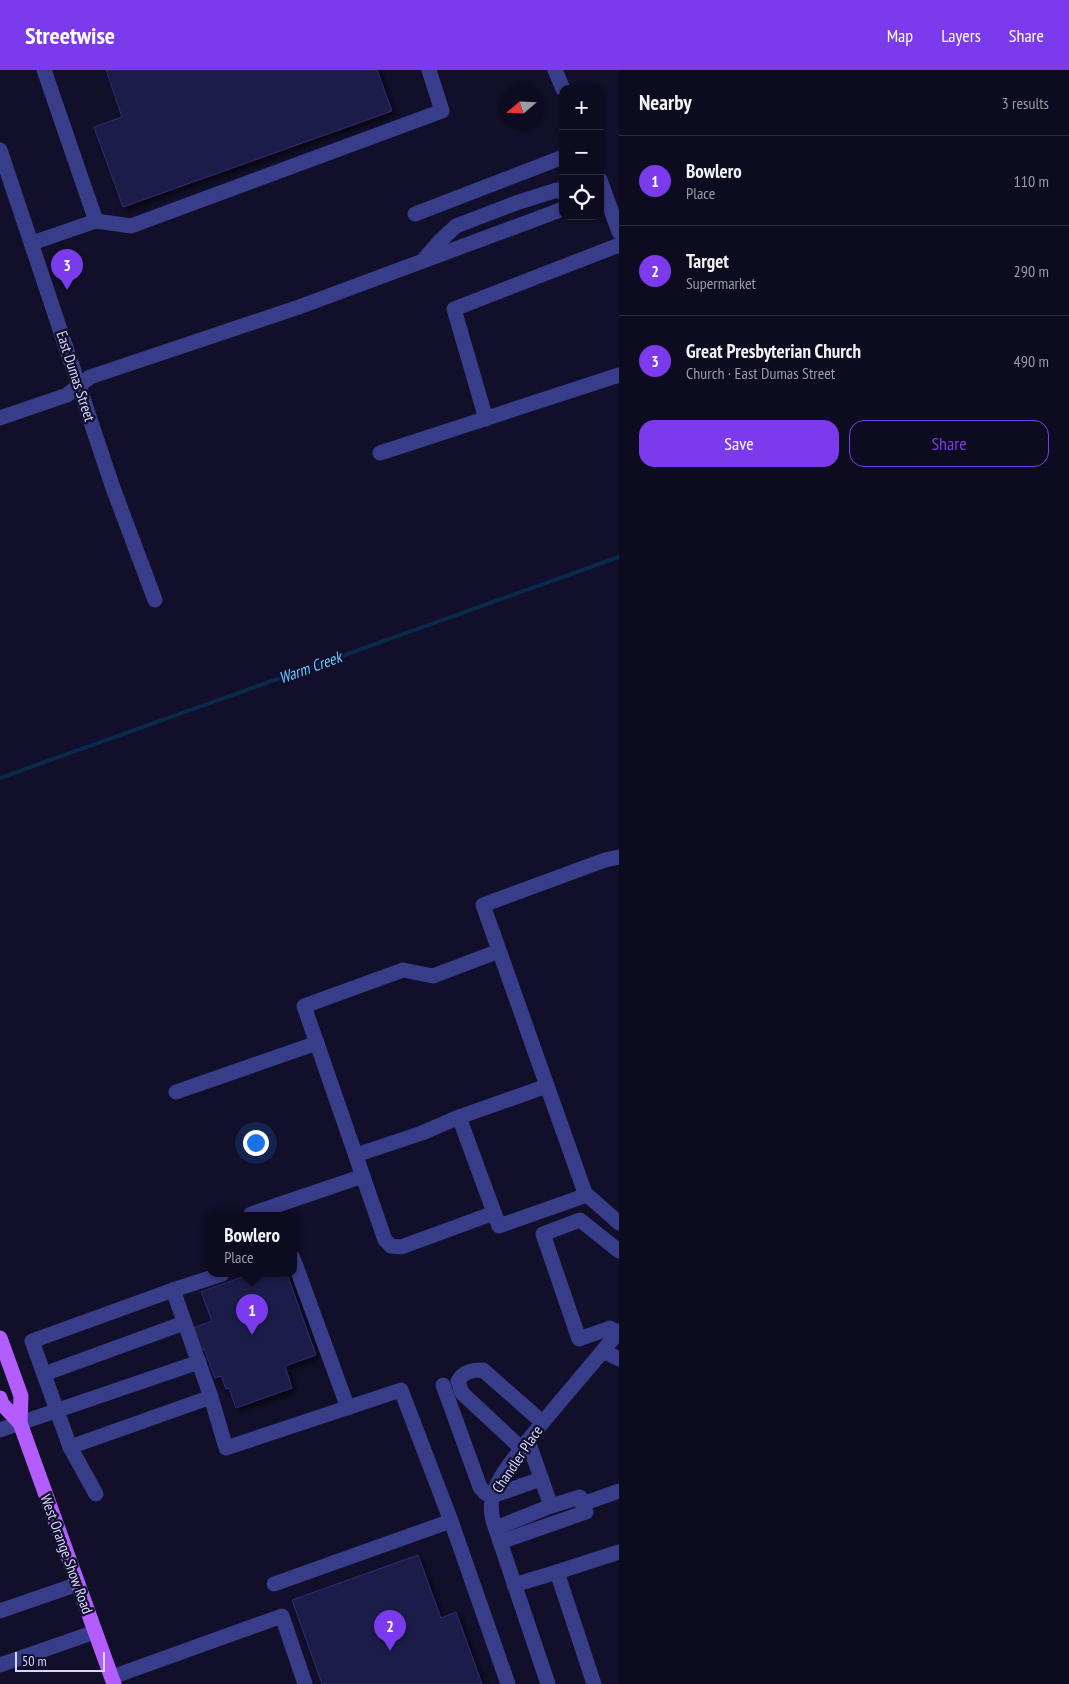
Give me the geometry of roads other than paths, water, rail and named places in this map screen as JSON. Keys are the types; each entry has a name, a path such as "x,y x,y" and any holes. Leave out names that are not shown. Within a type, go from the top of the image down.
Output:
{"main road":[{"name":"West Orange Show Road","path":"0,1338 21,1396 20,1423 113,1680"},
{"name":"West Orange Show Road","path":"0,1398 2,1404 20,1423"}],"street":[{"path":"44,70 96,221"},
{"path":"32,244 96,221 131,226 442,111 429,70"},
{"path":"555,70 561,85"},
{"name":"East Dumas Street","path":"0,150 113,488 155,600"},
{"path":"415,214 559,159"},
{"path":"604,190 619,187"},
{"path":"422,261 456,226 507,206 557,190 559,191"},
{"path":"604,195 619,232"},
{"path":"0,418 67,395 90,377 299,306 559,210"},
{"path":"486,418 454,309 619,245"},
{"path":"380,454 619,375"},
{"path":"618,854 483,904 587,1195 619,1223"},
{"path":"494,1212 401,1247 391,1246 385,1240 304,1006 403,970 433,976 500,951"},
{"path":"176,1092 317,1043"},
{"path":"356,1155 422,1133 547,1086"},
{"path":"460,1118 499,1226 587,1195"},
{"path":"257,1212 363,1176"},
{"path":"619,1251 580,1220 543,1234 579,1340 610,1328 619,1360"},
{"path":"297,1269 348,1408"},
{"path":"96,1494 70,1447 32,1341 213,1277"},
{"path":"173,1290 211,1397 226,1448 401,1390 451,1521 508,1684"},
{"path":"44,1374 184,1323"},
{"name":"Chandler Place","path":"548,1684 498,1535 490,1507 492,1496 500,1481 542,1422 613,1339"},
{"path":"0,1430 199,1362"},
{"path":"542,1422 484,1370 466,1372 460,1377 458,1381 462,1393 525,1445 551,1506"},
{"path":"443,1385 480,1487 485,1493 492,1496 541,1479"},
{"path":"70,1447 211,1397"},
{"path":"582,1504 619,1491"},
{"path":"580,1497 586,1512 498,1535 551,1506 580,1497"},
{"path":"274,1584 451,1521"},
{"path":"514,1585 619,1552"},
{"path":"557,1572 594,1684"},
{"path":"0,1611 78,1584"},
{"path":"113,1680 282,1616 305,1684"},
{"path":"0,1665 95,1632"}],"waterway":[{"name":"Warm Creek","path":"0,778 619,557"}],"place":[{"name":"Great Presbyterian Church","path":"67,290"},
{"name":"Bowlero","path":"252,1335"},
{"name":"Target","path":"390,1651"}]}
